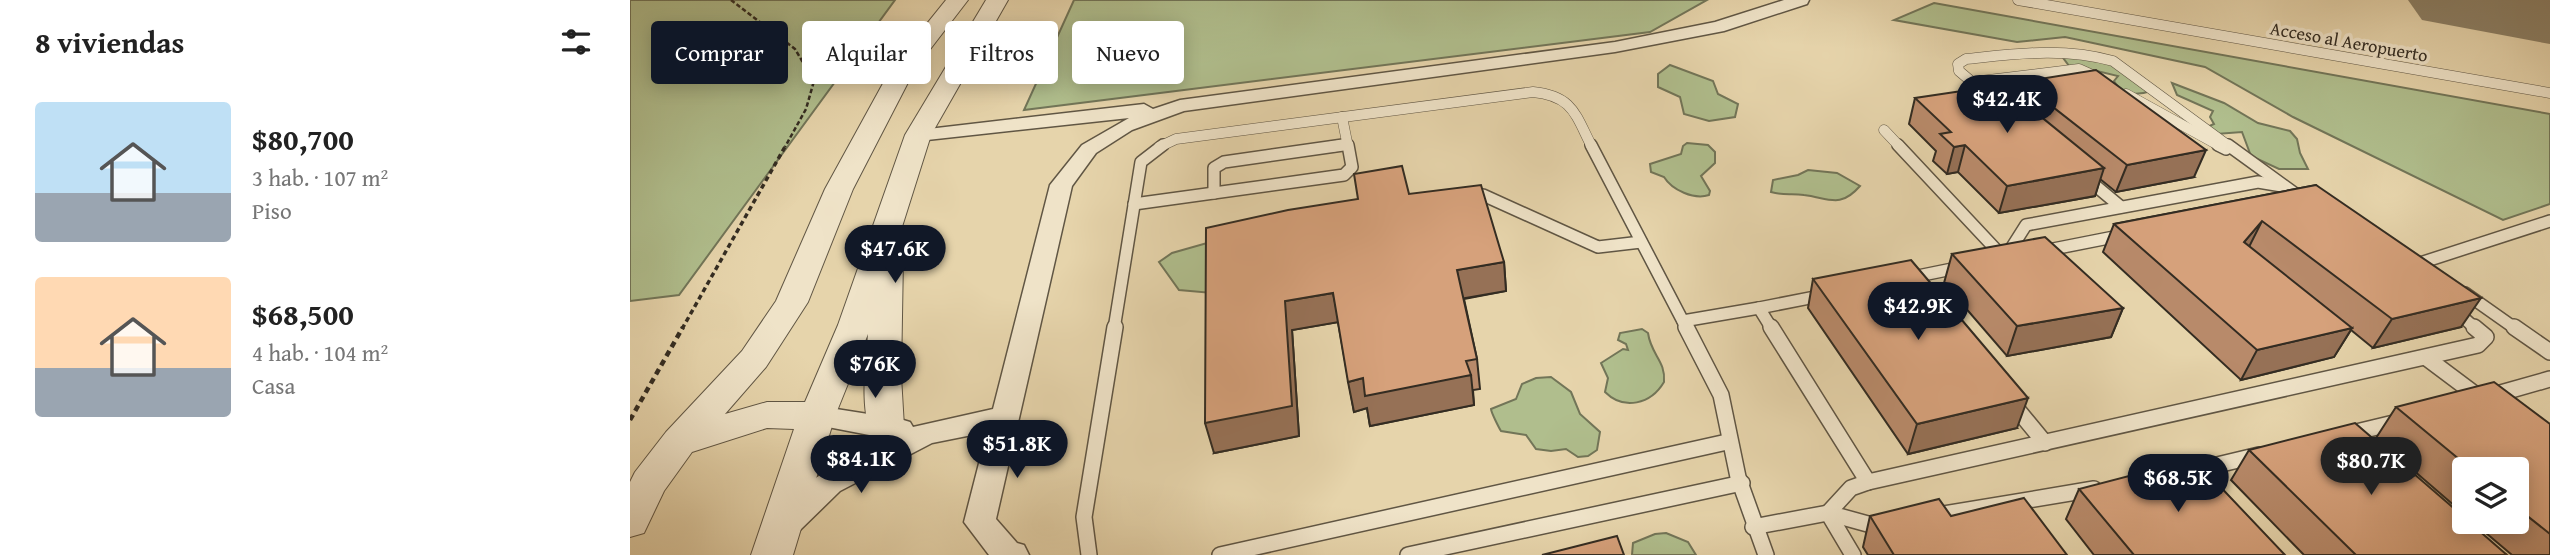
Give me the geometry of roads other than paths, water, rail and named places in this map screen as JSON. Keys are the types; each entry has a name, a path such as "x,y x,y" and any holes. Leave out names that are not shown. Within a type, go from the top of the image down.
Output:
{"street":[{"path":"630,521 640,491 754,359 792,302 839,189 904,67 957,0"},
{"path":"776,542 817,416 855,325 918,135 997,0"},
{"path":"918,135 1180,106 1615,47 1718,27 1801,0"},
{"path":"1013,555 1006,552 980,522 1061,185 1089,149 1125,126 1180,106"},
{"path":"886,427 883,376 887,267 896,198"},
{"path":"680,442 767,415 817,416 925,434"},
{"path":"776,542 829,482 925,434 1007,417"}],"lane":[{"name":"Acceso al Aeropuerto","path":"2019,0 2550,93"},
{"path":"2001,99 1989,96 1959,71 1958,64 1966,59 2057,49 2091,53 2113,61 2287,187 2310,200 2290,202"},
{"path":"1972,82 2079,69 2108,84 2083,83"},
{"path":"2119,90 2211,143 2242,155"},
{"path":"1089,555 1084,517 1141,162 1156,148 1176,139 1533,92 1554,94 1570,104 1721,395 1727,442 1742,483 1753,527 1766,555"},
{"path":"2130,96 2160,94"},
{"path":"1134,204 1344,175 1352,167 1342,117"},
{"path":"1884,130 2005,259 2026,225 2258,182 2287,187"},
{"path":"1214,193 1214,168 1224,162 1348,144"},
{"path":"2081,173 2122,207"},
{"path":"1457,198 1483,195 1598,247 1641,242"},
{"path":"2406,274 2422,263 2550,220"},
{"path":"2032,253 2140,232"},
{"path":"1908,282 1978,264"},
{"path":"2454,285 2550,352"},
{"path":"1683,321 1841,291"},
{"path":"1828,513 1851,488 1868,482 2428,359 2478,345 2486,337 2473,323 2442,300"},
{"path":"1759,308 1868,482"},
{"path":"2428,359 2473,400 2500,414"},
{"path":"2473,400 2550,379"},
{"path":"2003,392 2045,443"},
{"path":"2336,437 2414,418"},
{"path":"1220,555 1727,442"},
{"path":"2178,479 2271,452"},
{"path":"1408,555 1742,483"},
{"path":"1921,518 2112,486"},
{"path":"1828,513 1853,555"},
{"path":"1753,527 1828,513 1875,526 1894,522"}]}
